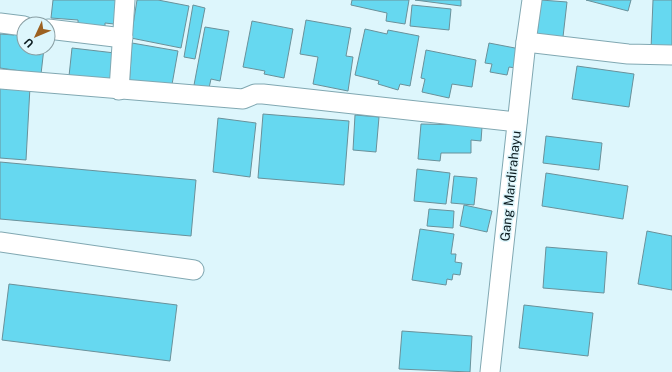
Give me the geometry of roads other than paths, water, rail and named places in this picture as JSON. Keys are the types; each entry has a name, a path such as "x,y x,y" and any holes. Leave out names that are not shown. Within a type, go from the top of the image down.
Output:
{"street":[{"path":"119,90 125,0"},
{"name":"Gang Mardirahayu","path":"490,372 526,42 532,0"},
{"path":"0,22 16,25"},
{"path":"56,30 122,38"},
{"path":"526,42 628,54 672,55"},
{"path":"0,79 242,100 255,94 263,94 517,122"},
{"path":"0,242 194,270"}]}
